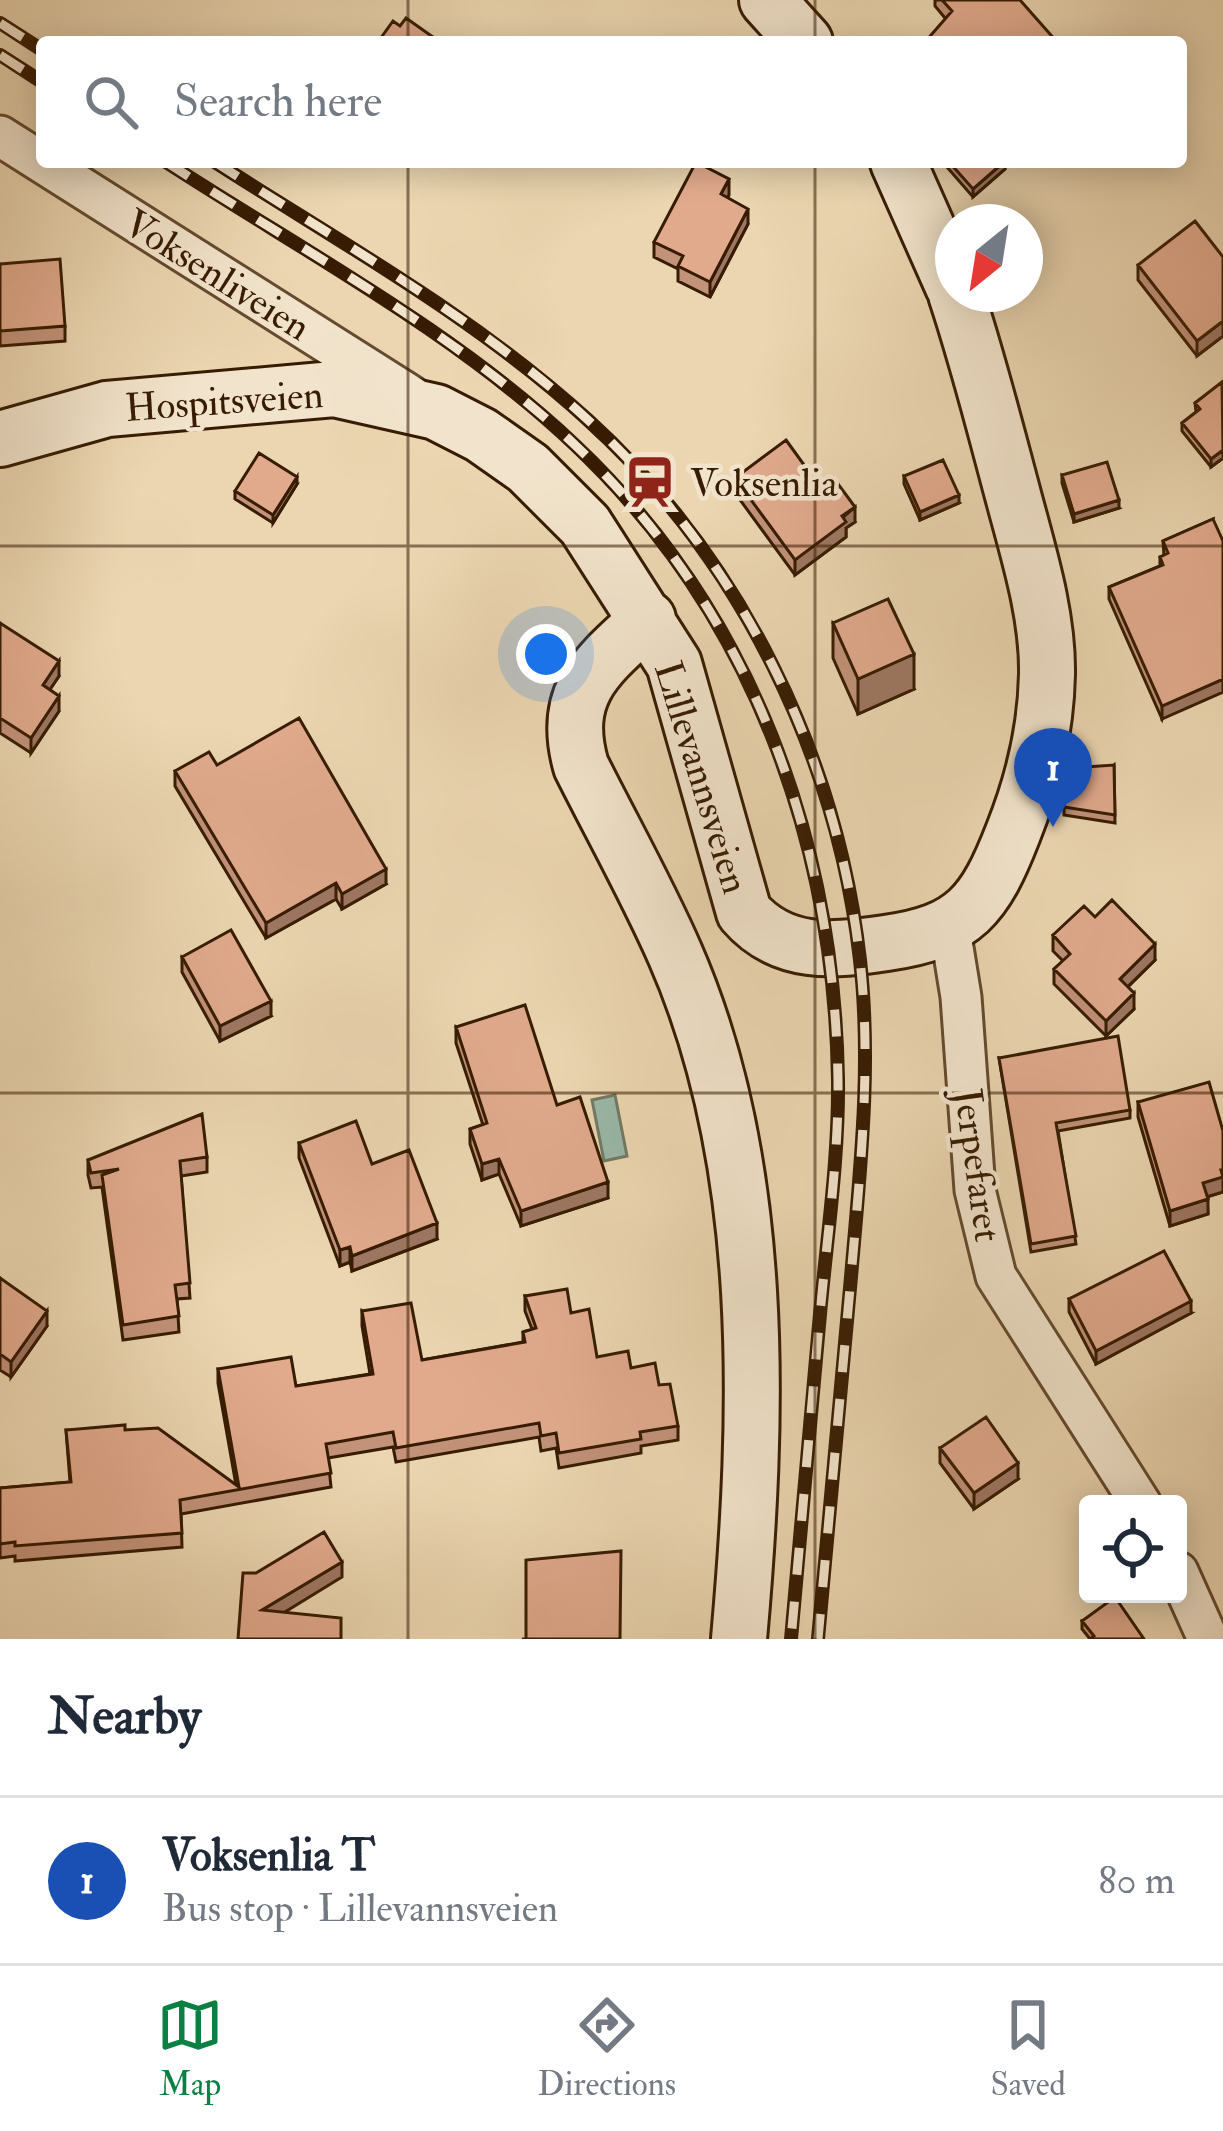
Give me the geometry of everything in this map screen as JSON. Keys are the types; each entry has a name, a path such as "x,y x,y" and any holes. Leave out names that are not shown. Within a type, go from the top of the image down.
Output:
{"street":[{"path":"767,0 800,36"},
{"name":"Voksenliveien","path":"0,136 36,159"},
{"name":"Voksenliveien","path":"51,168 436,412"},
{"path":"901,168 935,247"},
{"path":"950,929 989,886 1016,825 1040,740 1047,669 1026,543 960,312"},
{"name":"Hospitsveien","path":"0,439 107,409 334,389 436,412 481,435 528,468 585,525 649,619"},
{"name":"Lillevannsveien","path":"739,1639 751,1399 740,1212 722,1110 676,956 581,766 574,742 573,720 587,682 649,619 674,664 695,725 736,897 754,924 780,940 814,949 914,940 950,929"},
{"name":"Jerpefaret","path":"950,929 961,997 975,1190 996,1276 1135,1495"},
{"path":"1187,1592 1208,1639"}],"shaded area":[{"path":"615,1095 627,1156 604,1161 592,1100"}],"building":[{"path":"942,0 1020,0 1052,36 930,36 952,11"},
{"path":"406,18 432,36 382,36 393,21 400,26"},
{"path":"693,168 708,168 729,179 721,194 748,209 710,282 678,266 683,256 654,242"},
{"path":"954,168 997,168 973,189"},
{"path":"1195,221 1223,257 1223,321 1197,341 1138,265"},
{"path":"60,259 65,326 0,331 0,264"},
{"path":"1222,382 1223,450 1211,459 1182,423 1200,409 1195,403"},
{"path":"786,440 820,487 833,477 855,507 842,516 846,522 795,560 735,478"},
{"path":"259,453 297,477 273,515 235,491"},
{"path":"943,460 959,495 920,512 904,476"},
{"path":"1107,462 1119,500 1074,514 1062,475"},
{"path":"1213,519 1223,541 1223,679 1162,706 1109,587 1163,565 1160,557 1168,553 1163,541"},
{"path":"888,599 914,654 858,679 833,623"},
{"path":"0,623 59,661 43,685 59,696 31,738 0,718"},
{"path":"299,718 386,869 342,894 336,883 266,923 175,771 209,752 217,765"},
{"path":"1114,765 1115,815 1064,807 1071,768"},
{"path":"1112,900 1155,944 1120,979 1134,993 1106,1021 1054,969 1070,954 1053,935 1084,906 1095,917"},
{"path":"231,930 271,1001 220,1026 182,957"},
{"path":"525,1005 557,1105 580,1097 608,1182 521,1211 499,1159 482,1164 470,1129 487,1123 456,1027"},
{"path":"1118,1036 1130,1110 1056,1123 1076,1236 1031,1244 999,1058"},
{"path":"1209,1082 1223,1131 1223,1177 1203,1183 1208,1199 1170,1211 1138,1102"},
{"path":"202,1114 207,1157 180,1161 190,1283 175,1285 179,1316 123,1325 102,1175 119,1169 91,1173 88,1160"},
{"path":"356,1121 372,1164 409,1150 437,1223 352,1256 350,1247 340,1250 299,1143"},
{"path":"1164,1251 1191,1301 1096,1351 1069,1299"},
{"path":"0,1278 47,1311 11,1362 0,1354"},
{"path":"567,1289 571,1313 589,1309 597,1357 628,1351 631,1368 655,1363 659,1385 670,1384 678,1426 640,1432 641,1439 559,1453 556,1433 541,1436 539,1423 396,1448 393,1432 326,1444 331,1473 180,1500 182,1533 0,1544 0,1488 71,1482 66,1430 125,1425 125,1430 158,1428 239,1487 218,1369 291,1357 296,1386 373,1374 362,1311 411,1303 422,1360 525,1342 523,1332 536,1328 525,1296"},
{"path":"986,1417 1018,1463 974,1493 940,1448"},
{"path":"324,1532 342,1562 262,1610 341,1618 341,1639 238,1639 243,1573 256,1573"},
{"path":"621,1551 620,1639 526,1639 526,1560"},
{"path":"1107,1603 1119,1603 1144,1639 1090,1639 1094,1636 1082,1621"}],"railway":[{"path":"0,23 36,46"},
{"path":"0,55 36,78"},
{"path":"176,168 429,329 575,445 637,510 690,581 735,656 771,735 800,817 820,903 833,990 838,1079 835,1167 791,1639"},
{"path":"225,168 454,315 588,420 692,534 773,666 804,736 848,884 860,960 865,1039 858,1198 818,1639"}],"place":[{"name":"Voksenlia","path":"650,482"},
{"name":"Voksenlia T","path":"1053,827"}]}
